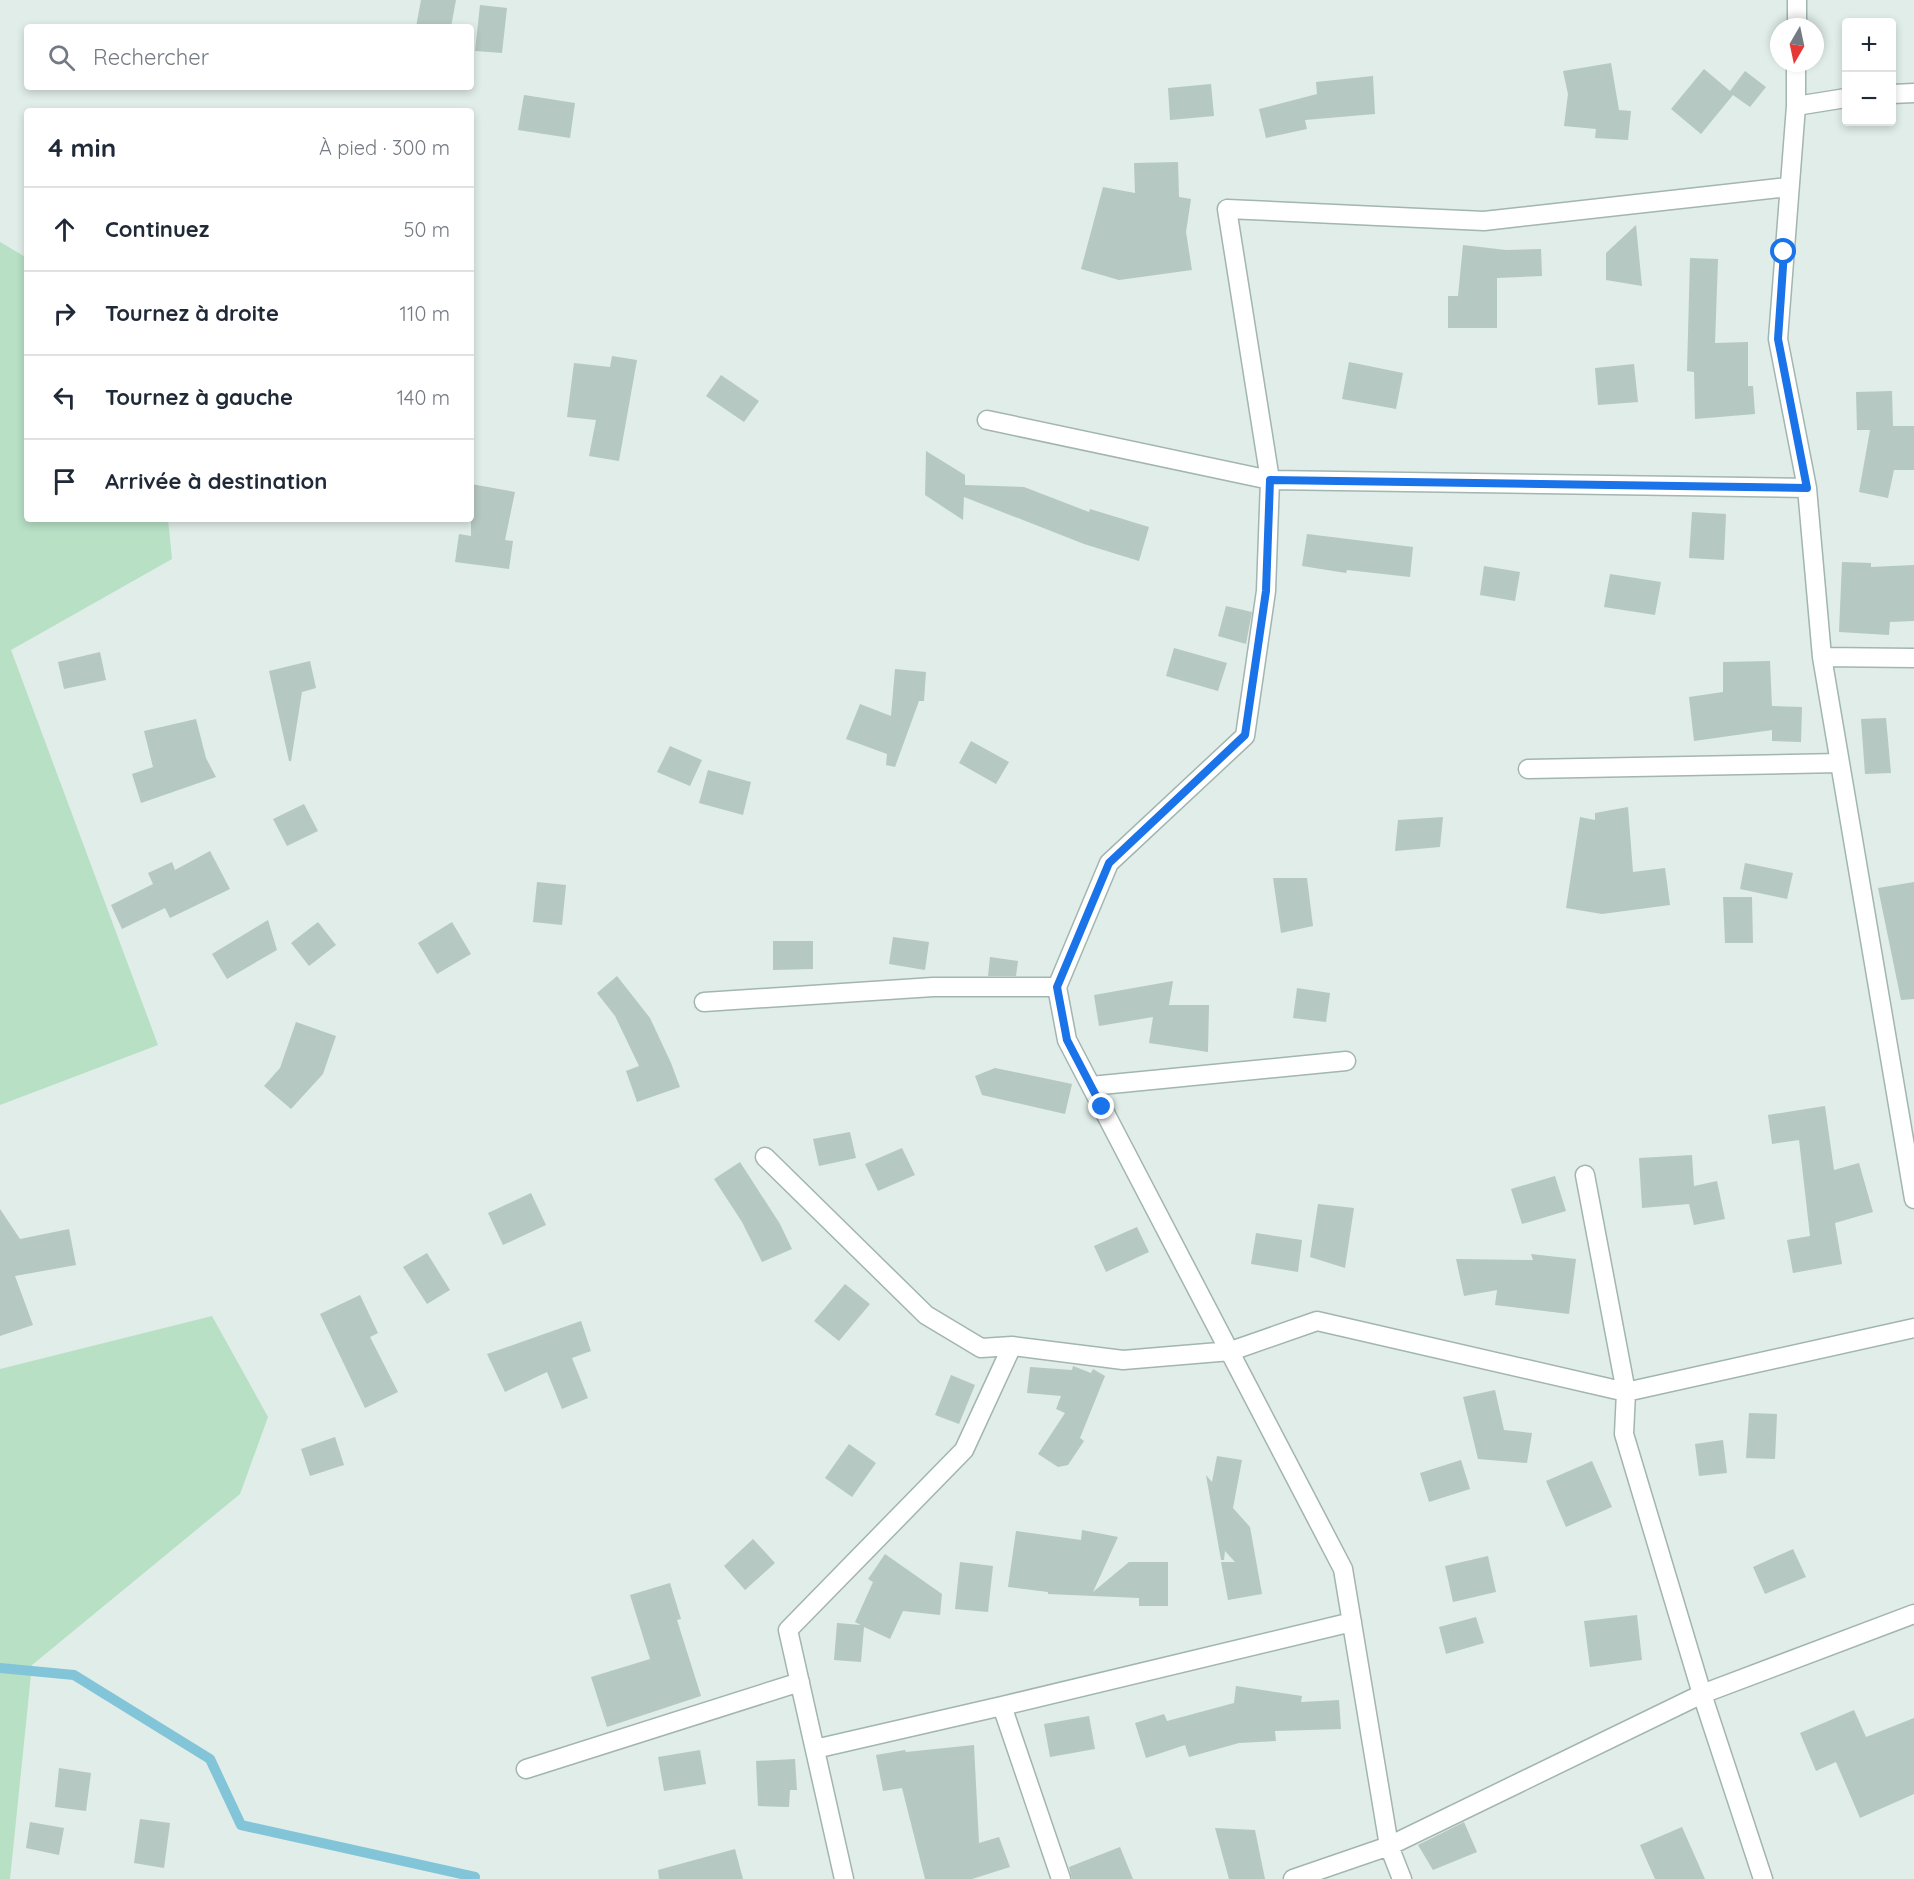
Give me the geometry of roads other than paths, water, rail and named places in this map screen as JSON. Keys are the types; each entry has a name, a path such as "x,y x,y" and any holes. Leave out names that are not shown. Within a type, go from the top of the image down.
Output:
{"street":[{"path":"1797,0 1797,18"},
{"path":"1796,72 1796,106 1778,339 1807,488 1822,657 1914,1199"},
{"path":"1896,94 1914,93"},
{"path":"1796,106 1842,99"},
{"path":"1402,1879 1389,1846 1343,1569 1067,1040 1057,987 1109,863 1245,735 1266,591 1270,480 1227,209 1484,221 1788,187"},
{"path":"987,420 1270,480 1807,488"},
{"path":"1822,657 1914,658"},
{"path":"1528,769 1840,763"},
{"path":"704,1002 933,987 1057,987"},
{"path":"1091,1086 1346,1061"},
{"path":"765,1157 926,1315 981,1348 1012,1347 1123,1360 1231,1352 1317,1321 1626,1392 1914,1328"},
{"path":"1586,1175 1626,1392 1624,1434 1702,1694 1763,1879"},
{"path":"844,1879 788,1630 964,1450 1012,1347"},
{"path":"1293,1879 1389,1846 1702,1694 1914,1614"},
{"path":"815,1749 1352,1622"},
{"path":"526,1769 800,1682"},
{"path":"1002,1706 1061,1879"}],"waterway":[{"path":"0,1668 74,1675 210,1759 241,1825 475,1877"}]}
